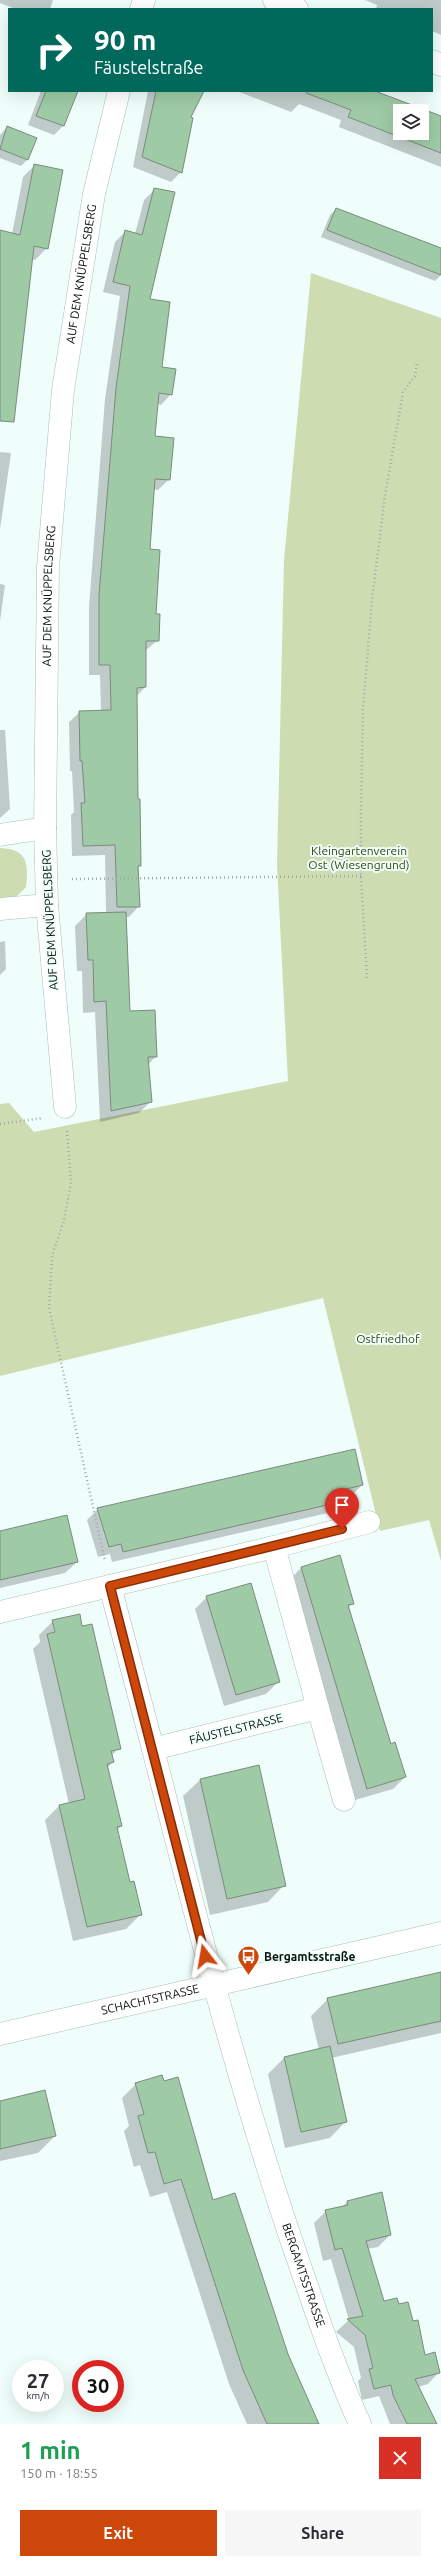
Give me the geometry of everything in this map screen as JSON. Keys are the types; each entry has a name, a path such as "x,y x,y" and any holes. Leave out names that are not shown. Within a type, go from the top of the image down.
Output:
{"street":[{"path":"274,0 294,8"},
{"name":"AUF DEM KNÜPPELSBERG","path":"65,1111 46,880 45,828 48,567 62,390 94,194 119,92"},
{"path":"0,835 45,828"},
{"path":"0,908 47,905"},
{"path":"0,1612 274,1547 369,1522"},
{"path":"274,1547 344,1800"},
{"path":"110,1586 153,1749 212,1985"},
{"name":"FÄUSTELSTRASSE","path":"153,1749 318,1708"},
{"name":"SCHACHTSTRASSE","path":"0,2034 441,1933"},
{"name":"BERGAMTSSTRASSE","path":"212,1985 272,2184 338,2377 360,2424"}],"path":[{"path":"367,978 361,876 363,709 372,600 385,496 403,392 415,376 417,362"},
{"path":"46,880 361,876"},
{"path":"0,1124 65,1111 71,1183 64,1221 52,1256 49,1308 110,1586"}],"green space":[{"path":"311,273 441,318 441,1561 429,1520 380,1531 323,1298 0,1376 0,1104 9,1103 34,1132 288,1081 277,865 284,560"},
{"path":"0,848 16,851 21,854 26,864 26,887 16,897 0,899"}],"building":[{"path":"46,92 78,92 64,126 36,116"},
{"path":"156,92 204,92 191,117 193,118 182,173 142,157"},
{"path":"306,92 378,92 409,104 393,104 393,134 348,117 351,110"},
{"path":"429,111 441,116 441,153 407,140 429,140"},
{"path":"7,126 37,138 28,160 0,149"},
{"path":"34,164 63,170 48,249 34,246 14,422 0,421 0,230 20,235"},
{"path":"154,188 175,192 150,299 170,302 162,367 176,369 172,395 159,393 155,436 174,438 170,480 155,479 150,549 160,550 156,614 160,614 159,641 146,641 146,687 137,688 138,799 140,799 141,866 138,866 140,907 117,907 115,845 83,846 81,803 85,803 82,761 80,761 79,711 111,710 110,665 99,665 99,595 116,388 130,286 113,282 125,230 142,235"},
{"path":"336,208 441,248 441,275 327,230"},
{"path":"126,912 130,1011 155,1010 157,1057 148,1057 152,1102 111,1111 106,1001 94,1002 93,960 88,960 86,913"},
{"path":"355,1449 363,1485 338,1491 340,1502 123,1552 121,1544 109,1547 97,1508"},
{"path":"67,1515 78,1562 0,1580 0,1531"},
{"path":"340,1555 354,1604 348,1605 391,1744 395,1742 406,1777 367,1789 301,1567"},
{"path":"251,1583 280,1682 236,1695 206,1596"},
{"path":"80,1614 82,1626 92,1624 121,1749 111,1751 114,1762 107,1764 122,1826 117,1827 130,1882 134,1881 142,1915 87,1927 59,1805 85,1799 47,1634 55,1632 52,1620"},
{"path":"259,1765 286,1886 227,1899 200,1779"},
{"path":"441,1972 441,2021 338,2044 327,1998"},
{"path":"330,2046 347,2122 301,2132 284,2057"},
{"path":"162,2075 164,2081 178,2077 213,2200 235,2193 288,2354 319,2424 267,2424 243,2370 181,2179 164,2184 155,2152 148,2153 138,2116 144,2114 135,2083"},
{"path":"45,2090 56,2136 0,2149 0,2101"},
{"path":"382,2192 391,2235 366,2241 384,2301 397,2298 399,2304 408,2302 413,2321 418,2320 425,2355 435,2352 440,2373 415,2379 437,2424 407,2424 393,2395 391,2385 374,2389 369,2369 373,2368 365,2335 347,2319 363,2316 342,2248 335,2250 325,2210 348,2205 347,2201"}],"place":[{"name":"Bergamtsstraße","path":"249,1976"}],"route":[{"path":"205,1956 157,1764 110,1586 274,1547 342,1529"}],"park label":[{"name":"Kleingartenverein Ost (Wiesengrund)","path":"359,858"},
{"name":"Ostfriedhof","path":"388,1339"}]}
